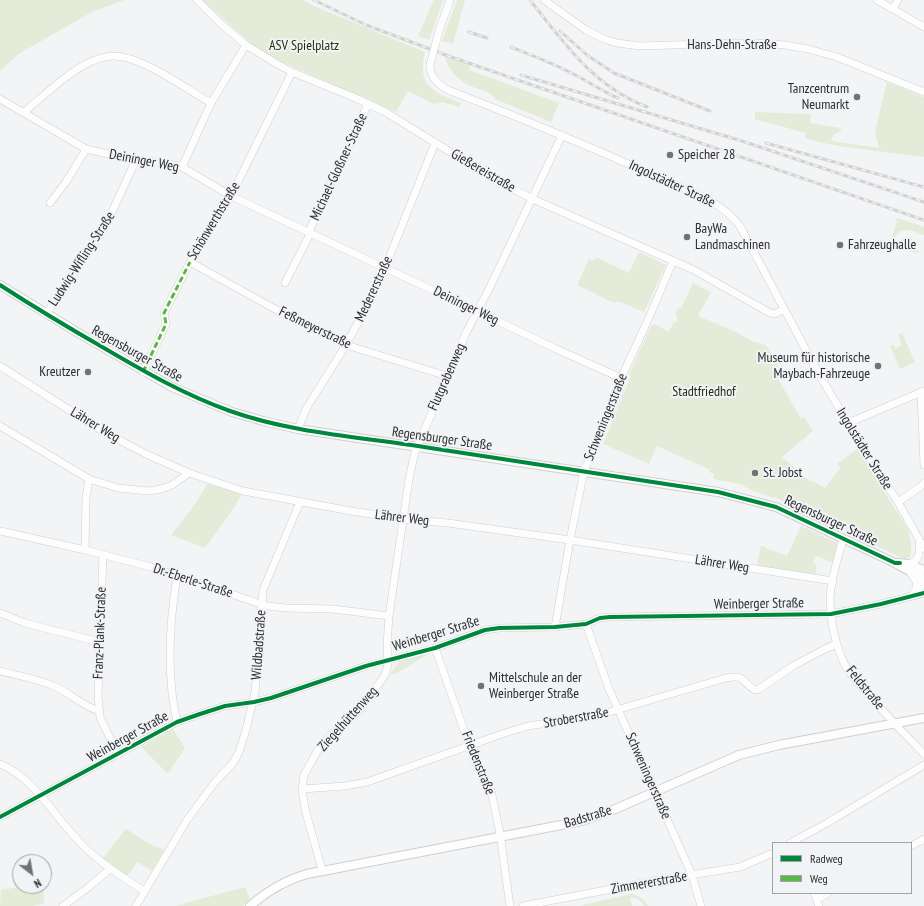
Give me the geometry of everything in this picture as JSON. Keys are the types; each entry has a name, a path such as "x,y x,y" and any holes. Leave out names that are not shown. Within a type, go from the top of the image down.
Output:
{"main road":[{"name":"Regensburger Straße","path":"0,285 143,372 172,387 218,407 254,419 298,428 584,471 742,497 776,507 895,563 909,568 924,570"},
{"name":"Regensburger Straße","path":"909,568 924,579"},
{"name":"Badstraße","path":"250,906 266,893 283,883 300,876 322,870 500,838 582,821 603,814 724,760 744,753 924,718"}],"street":[{"name":"Gießereistraße","path":"197,0 220,23 246,45 292,72 387,113 482,172 532,198 708,277 770,313 774,314 784,309"},
{"name":"Ingolstädter Straße","path":"450,0 439,31 430,65 434,80 448,90 562,135 693,192 717,204 737,222 811,361 924,544"},
{"name":"Hans-Dehn-Straße","path":"544,0 586,30 604,39 617,43 640,46 739,42 785,45 837,57 924,92"},
{"path":"877,0 924,27"},
{"path":"894,9 898,0"},
{"path":"182,167 210,103 246,45"},
{"path":"24,112 85,65 101,58 112,56 130,59 144,64 210,103"},
{"name":"Schönwerthstraße","path":"143,372 166,324 164,313 190,262 231,196 292,72"},
{"name":"Deininger Weg","path":"0,99 86,150 182,167 231,196 621,378"},
{"name":"Michael-Gloßner-Straße","path":"310,232 368,104"},
{"name":"Flutgrabenweg","path":"388,660 387,645 389,616 411,466 417,446 466,333 562,135"},
{"name":"Medererstraße","path":"298,428 306,409 359,322 385,268 435,143"},
{"path":"50,203 66,182 86,150"},
{"name":"Ludwig-Wifling-Straße","path":"46,314 105,227 136,160"},
{"path":"285,283 310,232"},
{"name":"Schweningerstraße","path":"556,627 570,540 584,471 619,392 621,378 673,261"},
{"name":"Feßmeyerstraße","path":"190,262 296,320 346,345 447,376"},
{"name":"Lährer Weg","path":"0,366 104,432 148,455 189,473 243,491 403,519 448,522 833,581"},
{"path":"848,423 923,391 924,465"},
{"path":"0,426 89,479 118,488 150,491 172,485 182,480 189,473"},
{"path":"85,550 86,498 89,479"},
{"path":"898,502 920,487 924,482"},
{"name":"Wildbadstraße","path":"136,906 196,807 236,758 254,702 261,604 265,585 300,502"},
{"name":"Dr.-Eberle-Straße","path":"0,531 85,550 151,567 261,604 286,608 344,610 389,616"},
{"path":"915,592 917,583 909,568 919,556 919,537"},
{"name":"Ingolstädter Straße","path":"919,537 924,548"},
{"name":"Feldstraße","path":"843,539 837,559 830,598 831,614 837,644 842,659 860,685 894,724 924,754"},
{"name":"Franz-Plank-Straße","path":"103,555 99,642 99,711 102,721 118,754"},
{"path":"176,576 172,605 170,650 173,706 177,722"},
{"name":"Weinberger Straße","path":"908,597 924,584"},
{"name":"Weinberger Straße","path":"0,817 177,722 225,706 271,698 366,666 435,648 491,629 556,627 586,624 600,618 617,617 831,614 924,593"},
{"path":"0,613 25,623 99,642"},
{"name":"Schweningerstraße","path":"586,624 603,672 619,710 692,875 701,906"},
{"name":"Stroberstraße","path":"302,789 345,786 367,782 528,726 599,715 735,676 740,678 755,690 759,689 793,666 837,644"},
{"name":"Friedenstraße","path":"435,648 476,764 491,790 510,906"},
{"name":"Ziegelhüttenweg","path":"322,870 305,809 302,789 304,775 318,750 328,738 351,719 364,705 385,675 388,667 388,660"},
{"path":"0,671 37,680 56,687 87,707 99,711"},
{"path":"0,764 20,774 41,796 76,839 110,869 144,891"},
{"path":"793,842 924,765"},
{"path":"912,845 924,839"},
{"name":"Zimmererstraße","path":"523,906 653,881 740,867 772,853"},
{"path":"63,906 110,869"},
{"path":"817,900 826,894"}],"green space":[{"path":"0,0 124,0 92,12 20,53 0,71"},
{"name":"ASV Spielplatz","path":"202,0 303,0 316,7 425,52 423,73 425,80 435,91 460,103 460,107 442,102 434,104 408,91 396,112 277,60 254,46"},
{"path":"434,0 443,0 429,40 418,36"},
{"path":"457,0 465,0 453,44 442,41"},
{"path":"445,57 470,65 469,70 559,103 551,122 495,99 488,92 464,82 455,75 449,67"},
{"path":"887,82 924,97 924,157 845,147 819,142 805,138 806,133 755,119 755,112 811,114 810,123 841,128 840,132 834,134 831,141 879,148 875,132"},
{"path":"898,218 924,227 924,235 909,230 901,231 898,233 892,244 890,244 897,221 895,220"},
{"path":"904,237 912,239 913,245 919,253 904,249 902,247 900,242"},
{"path":"639,252 666,265 644,312 618,301 614,303 577,285 589,259 594,261 596,257 629,273"},
{"name":"Stadtfriedhof","path":"693,283 711,292 698,316 734,331 752,341 767,346 782,374 777,377 801,419 804,417 813,431 782,457 811,482 813,481 825,488 841,467 837,464 857,449 908,529 911,547 910,557 905,559 901,558 811,514 805,514 811,506 805,502 799,510 775,497 774,498 751,490 740,484 713,479 714,474 709,472 710,470 657,446 649,464 603,444 631,376 629,375 650,328 654,324 669,332 674,321 677,322 677,315 675,314 679,307 681,308"},
{"path":"902,333 915,362 900,369 890,346 894,345 896,348 902,345 898,335"},
{"path":"207,484 242,493 235,506 205,548 171,535 196,503"},
{"path":"801,526 837,543 834,563 816,556 813,561 817,567 815,576 757,566 761,546 787,556"},
{"path":"430,653 397,673 391,675 400,661"},
{"path":"173,729 185,748 168,774 141,747"},
{"path":"126,829 148,843 164,850 152,871 137,862 127,877 102,859"},
{"path":"245,887 250,899 243,906 175,906"},
{"path":"12,888 12,894 43,894 44,904 32,906 0,906 1,890"},
{"path":"630,894 640,897 648,906 644,906 641,902 634,898 630,898 632,906 579,906"}],"railway":[{"path":"314,0 366,25 451,57 924,220"},
{"path":"530,0 555,32 581,62 595,75 628,98 647,107"},
{"path":"560,31 587,55 614,73 710,111"},
{"path":"469,32 487,38"},
{"path":"511,47 563,69 618,98"},
{"path":"521,75 742,141 924,202"},
{"path":"766,143 924,187"}],"marked path":[{"path":"143,372 166,324 164,313 190,262"}],"cycle path":[{"path":"0,285 135,366 197,398 230,411 277,424 326,434 424,447 718,492 776,507 895,563 900,563"},
{"path":"0,817 177,722 225,706 271,698 366,666 435,648 485,630 586,624 600,618 610,617 831,614 881,604 924,593"}],"place":[{"name":"Tanzcentrum Neumarkt","path":"857,97"},
{"name":"Speicher 28","path":"670,155"},
{"name":"BayWa Landmaschinen","path":"687,237"},
{"name":"Fahrzeughalle","path":"840,245"},
{"name":"Museum für historische Maybach-Fahrzeuge","path":"878,366"},
{"name":"Kreutzer","path":"88,372"},
{"name":"St. Jobst","path":"755,473"},
{"name":"Mittelschule an der Weinberger Straße","path":"481,686"}]}
